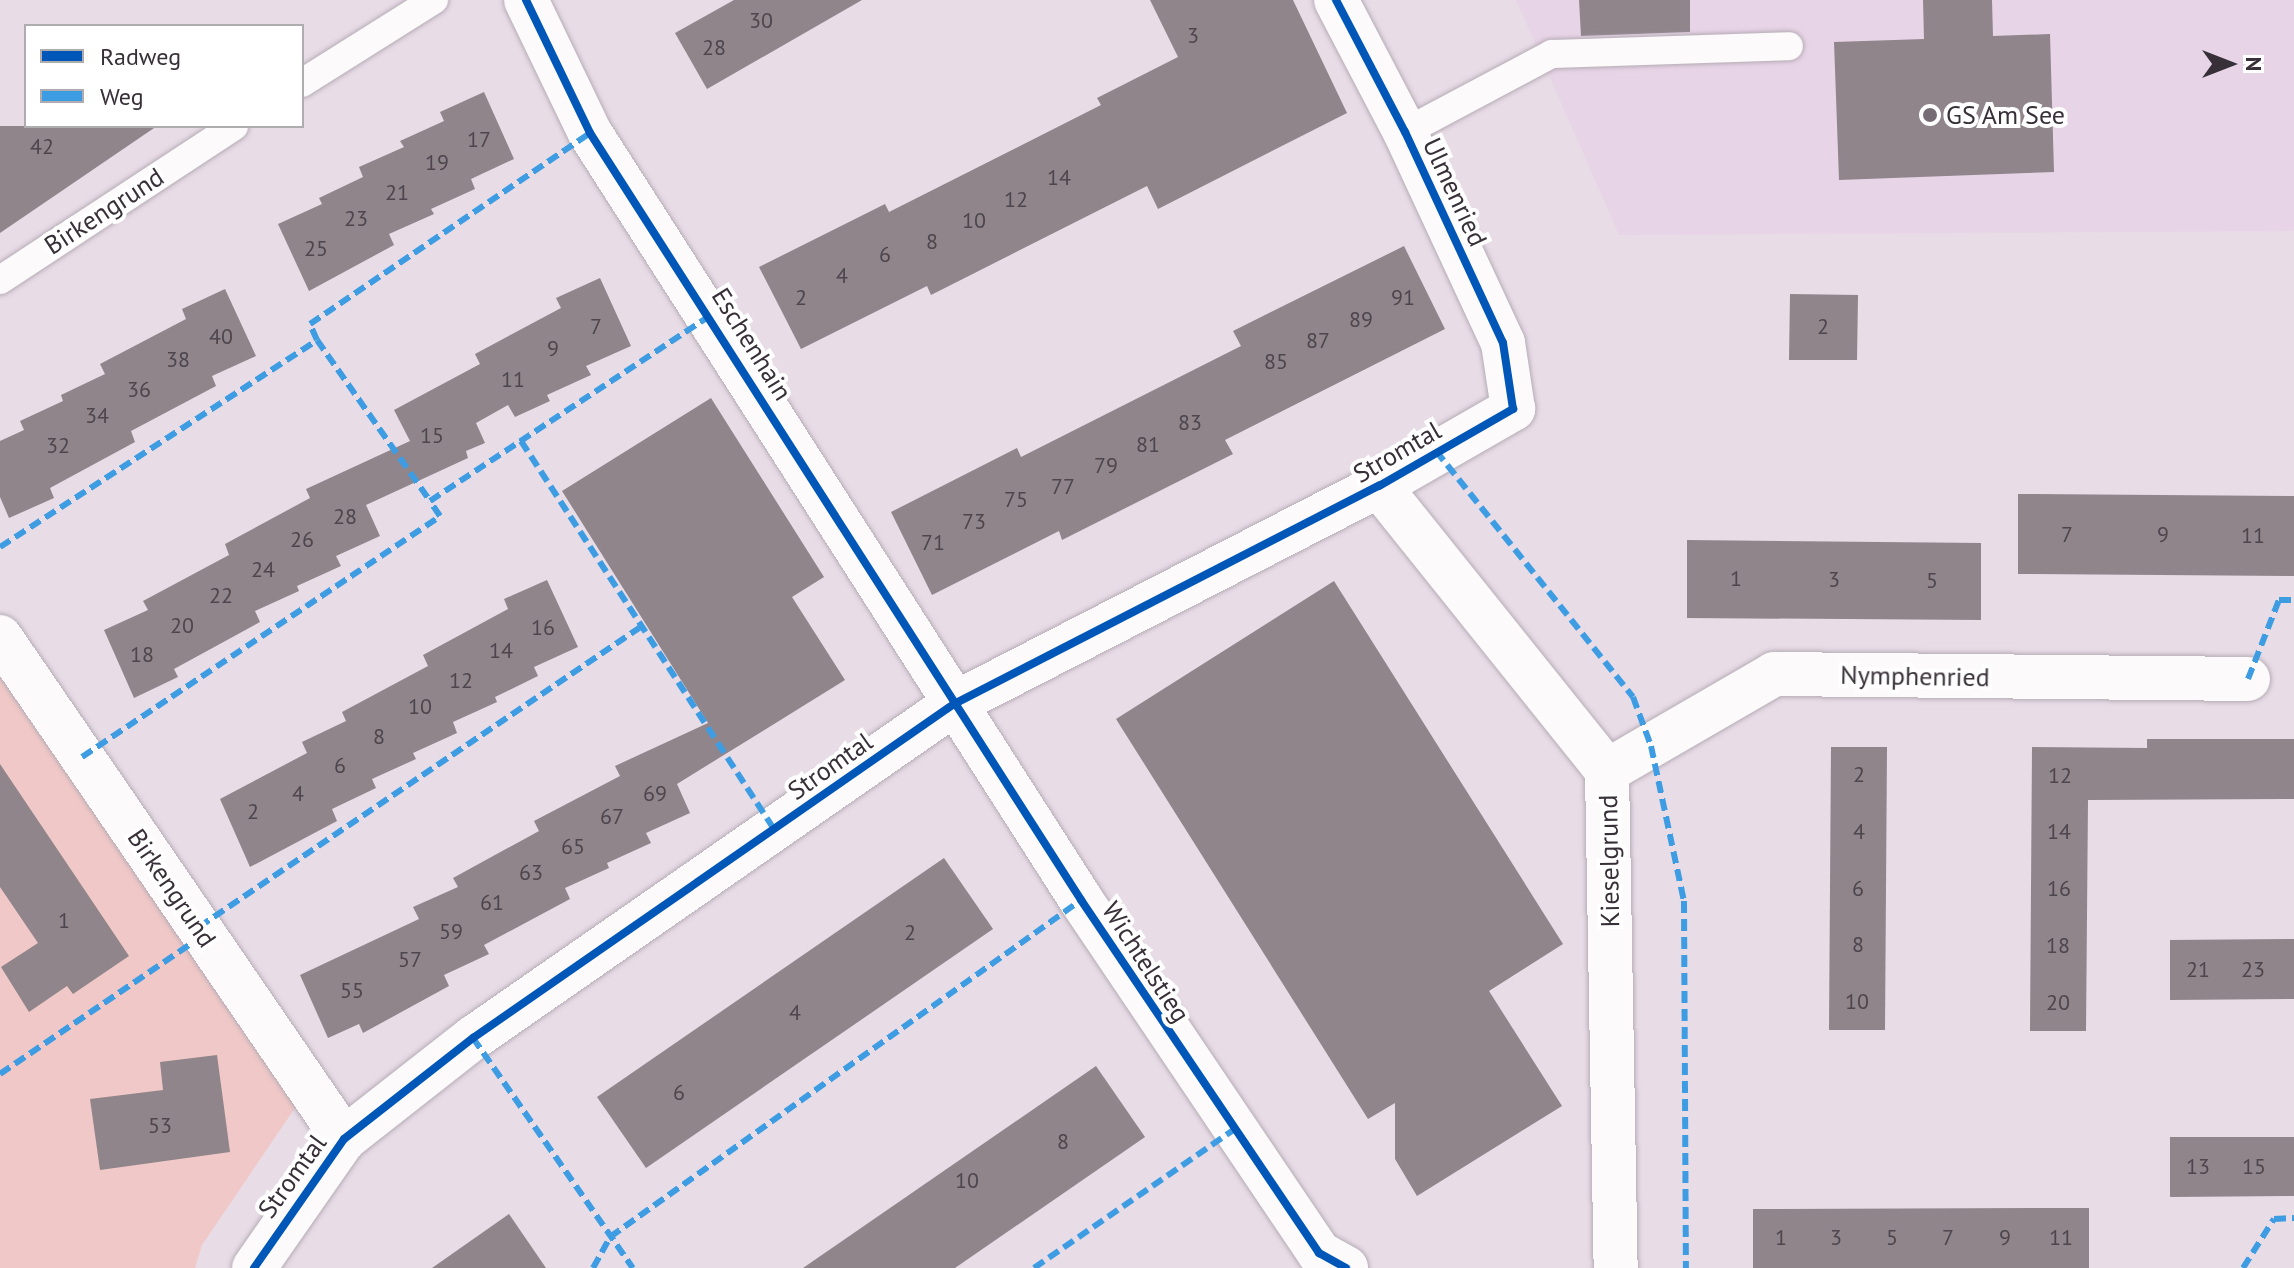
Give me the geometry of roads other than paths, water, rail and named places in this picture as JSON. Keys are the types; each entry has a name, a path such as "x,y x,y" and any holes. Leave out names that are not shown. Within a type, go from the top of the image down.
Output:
{"street":[{"name":"Eschenhain","path":"526,0 590,133 954,704"},
{"name":"Ulmenried","path":"1336,0 1405,132 1503,343 1513,409"},
{"name":"Stromtal","path":"254,1268 344,1139 473,1038 954,704 1379,486 1513,409"},
{"name":"Kieselgrund","path":"1379,486 1607,771 1616,1268"},
{"name":"Birkengrund","path":"0,637 344,1139"},
{"name":"Nymphenried","path":"1607,771 1774,674 2248,679"},
{"name":"Wichtelstieg","path":"954,704 1241,1142 1319,1253 1346,1268"}],"lane":[{"path":"304,82 434,0"},
{"path":"1405,132 1552,54 1789,46"},
{"name":"Birkengrund","path":"0,280 231,128"}],"place":[{"name":"GS Am See","path":"1930,115"}]}
